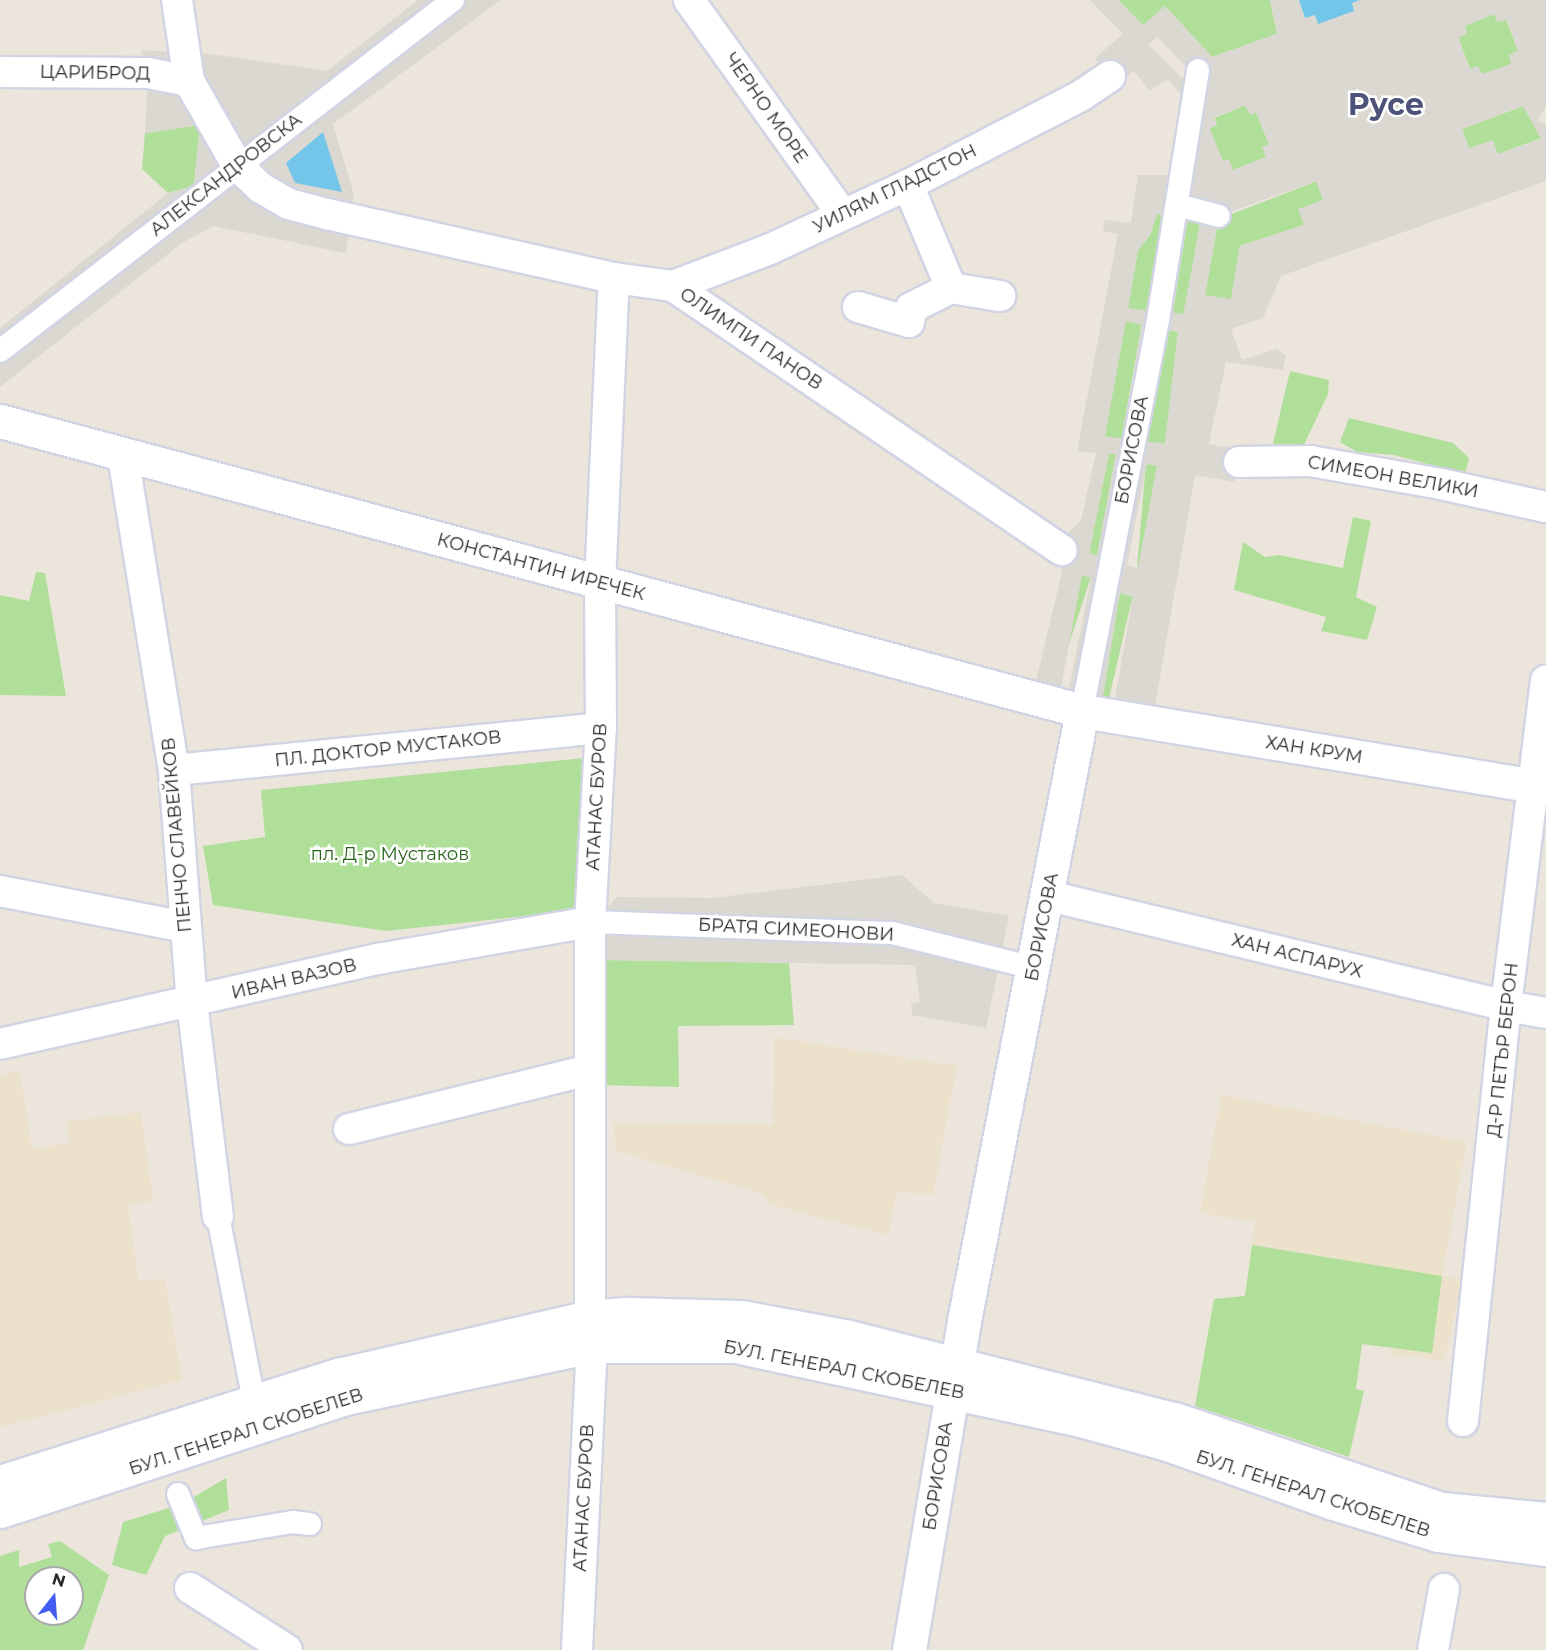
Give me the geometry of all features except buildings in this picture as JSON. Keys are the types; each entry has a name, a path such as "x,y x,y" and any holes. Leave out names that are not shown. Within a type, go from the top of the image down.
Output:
{"main road":[{"name":"КОНСТАНТИН ИРЕЧЕК","path":"0,420 123,456 1082,711"},
{"name":"ХАН КРУМ","path":"1082,711 1539,787"},
{"name":"БОРИСОВА","path":"909,1650 954,1377 1082,711"},
{"name":"БУЛ. ГЕНЕРАЛ СКОБЕЛЕВ","path":"0,1511 345,1398 591,1331 627,1314 741,1317 954,1377 1081,1420 1167,1444 1333,1503 1438,1535 1546,1549"},
{"name":"БУЛ. ГЕНЕРАЛ СКОБЕЛЕВ","path":"0,1482 338,1375 591,1331"},
{"name":"БУЛ. ГЕНЕРАЛ СКОБЕЛЕВ","path":"954,1377 1174,1419 1442,1509 1546,1520"}],"street":[{"path":"177,0 189,81"},
{"name":"АЛЕКСАНДРОВСКА","path":"0,351 237,165 453,0"},
{"name":"ЧЕРНО МОРЕ","path":"689,0 843,215"},
{"name":"БОРИСОВА","path":"1082,711 1177,206 1198,70"},
{"name":"ЦАРИБРОД","path":"0,72 148,73 189,81"},
{"name":"УИЛЯМ ГЛАДСТОН","path":"673,286 843,215 908,185 1082,95 1110,76"},
{"name":"ОЛИМПИ ПАНОВ","path":"189,81 237,165 261,188 289,204 614,278 673,286 1062,550"},
{"path":"908,185 951,288"},
{"path":"1177,206 1219,216"},
{"name":"АТАНАС БУРОВ","path":"577,1650 591,1331 590,922 601,728 600,583 614,278"},
{"path":"858,307 909,322 911,308 951,288 1000,296"},
{"name":"ПЕНЧО СЛАВЕЙКОВ","path":"123,456 174,770 192,1002 218,1216"},
{"name":"СИМЕОН ВЕЛИКИ","path":"1239,462 1310,461 1441,484 1546,507"},
{"name":"Д-Р ПЕТЪР БЕРОН","path":"1463,1421 1506,1006 1539,787 1546,680"},
{"name":"ПЛ. ДОКТОР МУСТАКОВ","path":"174,770 601,728"},
{"path":"0,891 185,927"},
{"name":"ХАН АСПАРУХ","path":"1048,896 1506,1006 1546,1013"},
{"name":"БРАТЯ СИМЕОНОВИ","path":"590,922 892,933 1034,968"},
{"name":"ИВАН ВАЗОВ","path":"0,1044 378,959 590,922"},
{"path":"349,1129 590,1070"},
{"path":"218,1216 254,1401"},
{"path":"178,1494 196,1538 293,1522 310,1524"},
{"path":"190,1588 287,1650"},
{"path":"1433,1650 1444,1589"}],"shaded area":[{"path":"418,0 501,0 333,124 354,195 346,253 213,226 182,243 0,387 0,328 168,193 194,186 200,125 145,133 148,73 141,50 211,54 327,71"},
{"path":"1090,0 1118,0 1143,25 1165,6 1212,57 1277,34 1270,0 1299,0 1305,18 1315,15 1318,23 1354,11 1351,3 1360,0 1546,0 1546,106 1538,120 1546,125 1546,181 1281,276 1263,318 1231,329 1242,360 1276,349 1286,355 1283,370 1226,362 1209,444 1241,450 1239,462 1234,482 1195,475 1153,718 1033,694 1062,572 1062,550 1069,532 1081,520 1096,453 1077,451 1118,234 1103,231 1105,220 1131,223 1138,175 1170,175 1186,108 1180,93 1167,79 1150,91 1134,71 1116,84 1095,58 1123,34","holes":["1494,14 1497,22 1507,20 1518,51 1509,55 1511,64 1482,74 1478,66 1470,69 1458,38 1467,34 1465,26","1157,37 1191,72 1183,79 1149,45","1245,105 1250,115 1256,112 1269,144 1262,147 1266,157 1233,170 1229,159 1223,161 1210,129 1217,125 1214,117","1523,106 1541,139 1498,154 1493,140 1469,148 1462,129","1316,181 1323,200 1298,209 1304,225 1240,246 1231,299 1205,295 1219,216","1157,214 1162,215 1146,311 1128,308 1138,250 1150,235","1188,217 1201,219 1183,315 1171,312","1126,321 1142,325 1122,439 1105,436","1168,330 1178,332 1165,444 1147,441","1109,453 1116,454 1097,556 1089,553","1147,464 1157,466 1138,568 1127,565","1082,575 1091,578 1069,689 1061,687","1120,593 1133,596 1115,699 1103,697"]},
{"path":"902,875 934,903 1009,916 986,1028 912,1015 911,1004 920,1002 915,965 601,960 605,910 617,897 712,898"},
{"path":"774,1037 957,1066 933,1195 897,1192 888,1235 772,1205 760,1193 616,1151 613,1123 773,1124"},
{"path":"20,1071 32,1148 70,1143 66,1122 141,1112 153,1201 128,1204 139,1281 165,1278 182,1380 0,1427 0,1075"},
{"path":"1221,1095 1467,1142 1442,1275 1463,1280 1444,1361 1401,1355 1391,1360 1392,1347 1362,1344 1358,1380 1244,1311 1255,1222 1200,1213"}],"green space":[{"path":"1118,0 1270,0 1277,34 1212,57 1165,6 1143,26"},
{"path":"1494,14 1506,19 1518,51 1512,64 1482,74 1470,69 1458,37 1467,34 1464,26"},
{"path":"1246,105 1256,112 1269,144 1266,157 1233,170 1223,162 1209,128 1217,125 1214,118"},
{"path":"1523,106 1542,138 1498,154 1469,148 1462,129"},
{"path":"200,125 194,186 168,193 142,169 145,133"},
{"path":"1317,181 1323,200 1304,225 1240,246 1231,300 1205,295 1219,216 1224,217"},
{"path":"1157,214 1162,215 1146,311 1128,308 1138,250 1150,235"},
{"path":"1188,217 1201,219 1186,315 1173,313"},
{"path":"1125,321 1142,324 1121,439 1105,436"},
{"path":"1168,330 1178,332 1165,444 1147,442"},
{"path":"1290,371 1329,380 1328,394 1302,449 1270,456"},
{"path":"1349,418 1453,443 1469,458 1465,474 1394,455 1357,452 1340,442"},
{"path":"1109,453 1116,454 1097,556 1089,553"},
{"path":"1146,464 1157,465 1148,568 1137,567"},
{"path":"1353,517 1371,521 1356,597 1377,607 1367,640 1321,631 1326,617 1234,590 1243,542 1265,557 1279,555 1343,568"},
{"path":"36,572 45,573 66,696 0,695 0,595 29,601"},
{"path":"1082,575 1091,578 1055,686 1047,683"},
{"path":"1120,593 1133,596 1109,698 1096,695"},
{"name":"пл. Д-р Мустаков","path":"584,758 581,910 386,931 213,905 203,846 265,837 261,790"},
{"path":"601,960 789,963 794,1025 678,1026 679,1087 597,1085"},
{"path":"1252,1245 1442,1276 1432,1353 1362,1344 1356,1389 1364,1391 1349,1457 1195,1406 1214,1299 1245,1296"},
{"path":"226,1478 229,1510 165,1536 146,1575 112,1565 123,1522 182,1504"},
{"path":"60,1541 109,1575 83,1650 0,1650 0,1556 19,1550 19,1567 52,1557 48,1544"}],"water":[{"path":"1299,0 1360,0 1352,3 1354,11 1318,24 1315,15 1305,18"},
{"path":"323,132 342,192 295,183 286,163"}],"district":[{"name":"Русе","path":"1386,105"}]}
